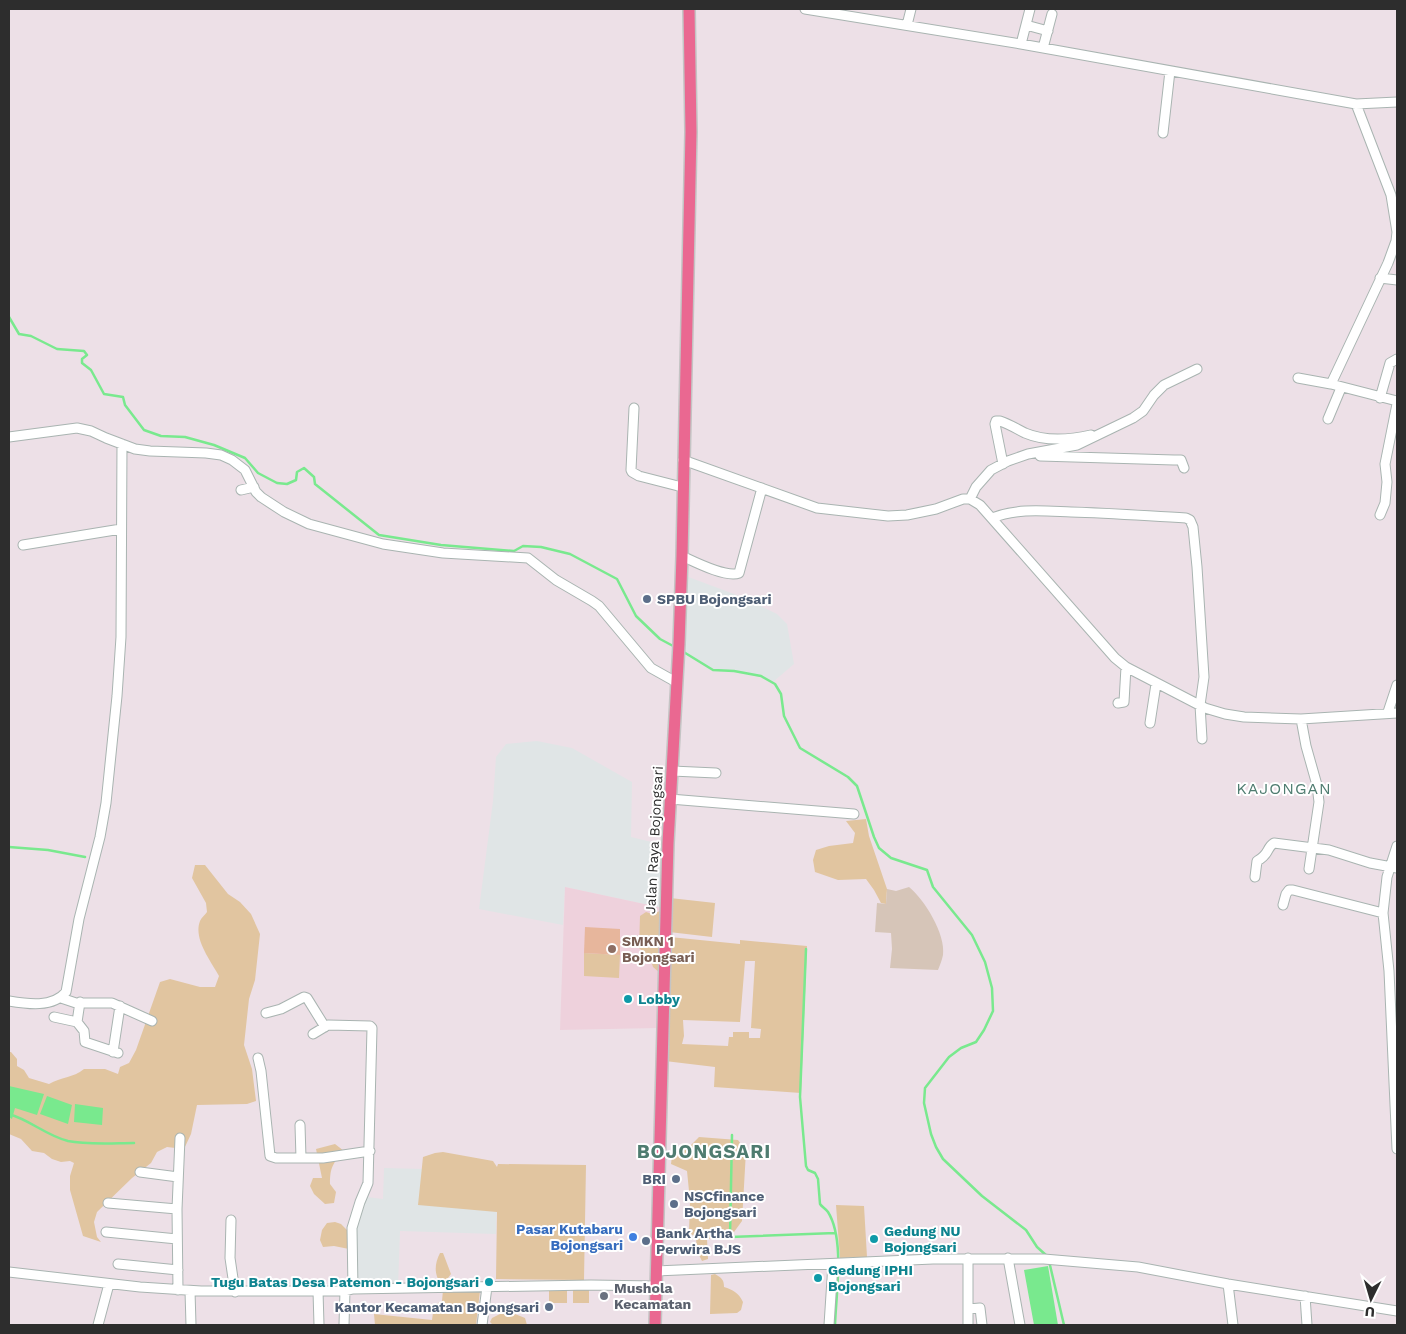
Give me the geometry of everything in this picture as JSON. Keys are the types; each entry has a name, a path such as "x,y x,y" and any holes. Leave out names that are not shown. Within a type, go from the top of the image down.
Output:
{"main road":[{"name":"Jalan Raya Bojongsari","path":"654,1325 664,933 682,556 690,132 689,9"}],"street":[{"path":"805,9 1021,44 1356,104 1397,102"},
{"path":"907,25 911,9"},
{"path":"1021,44 1030,9"},
{"path":"1043,48 1052,14"},
{"path":"1026,25 1048,31"},
{"path":"1163,132 1170,70"},
{"path":"1330,384 1380,278 1396,241 1397,232 1390,196 1356,104"},
{"path":"1380,278 1397,280"},
{"path":"1380,398 1387,368 1390,363 1397,359"},
{"path":"970,499 976,487 991,470 1028,454 1077,445 1139,414 1164,385 1197,369"},
{"path":"1298,378 1330,384 1397,402 1386,464 1385,502 1380,515"},
{"path":"1328,419 1341,388"},
{"path":"634,408 632,472 639,476 682,487"},
{"path":"1003,464 996,421 1004,422 1034,436 1048,438 1067,440 1101,433"},
{"path":"9,437 77,428 92,431 136,449 221,455 232,460 245,470 248,488 297,519 309,524 375,542 443,553 531,559 556,580 599,606 651,668 676,682"},
{"path":"9,1001 49,1003 61,998 66,992 79,919 100,837 106,803 121,637 122,444"},
{"path":"1028,454 1040,456 1181,460 1184,468"},
{"path":"683,460 817,508 888,516 917,513 936,509 963,499 970,499 980,505 1126,667 1205,708 1244,717 1301,719 1392,713 1397,685"},
{"path":"1387,482 1397,483"},
{"path":"682,556 715,570 739,573 762,488"},
{"path":"992,518 1003,514 1030,511 1107,513 1186,518 1190,520 1193,527 1197,568 1204,677 1200,705 1202,738"},
{"path":"23,546 122,529"},
{"path":"1118,703 1124,702 1126,667"},
{"path":"1150,722 1156,684"},
{"path":"1301,719 1306,746 1317,785 1319,802 1309,869"},
{"path":"672,771 716,773"},
{"path":"670,799 854,814"},
{"path":"1255,877 1257,861 1266,857 1271,844 1274,843 1329,850 1363,862 1394,868"},
{"path":"1397,846 1394,868 1387,877 1384,913 1389,971 1397,1149"},
{"path":"1283,905 1286,894 1289,890 1292,890 1384,913"},
{"path":"266,1013 281,1009 304,997 307,998 325,1027"},
{"path":"61,998 76,1003 107,1002 152,1021"},
{"path":"77,1022 80,1002"},
{"path":"54,1017 77,1022 84,1031 85,1042 115,1052 120,1006"},
{"path":"314,1034 328,1025 370,1026 372,1028 368,1183 352,1228 349,1290 344,1325"},
{"path":"258,1058 270,1156 276,1158 323,1158 370,1151"},
{"path":"300,1125 300,1158"},
{"path":"178,1290 177,1209 180,1138"},
{"path":"140,1172 178,1177"},
{"path":"108,1203 177,1209"},
{"path":"231,1220 230,1258 235,1292"},
{"path":"106,1232 177,1239"},
{"path":"656,1271 968,1258 1047,1259 1138,1267 1228,1284 1397,1311"},
{"path":"968,1258 968,1325"},
{"path":"1008,1258 1020,1325"},
{"path":"829,1325 836,1263"},
{"path":"118,1264 178,1270"},
{"path":"9,1272 109,1284 190,1291 235,1292 591,1285 656,1286"},
{"path":"98,1325 109,1284"},
{"path":"1228,1284 1233,1325"},
{"path":"482,1325 487,1287"},
{"path":"190,1291 190,1325"},
{"path":"318,1291 319,1325"},
{"path":"1304,1296 1307,1325"},
{"path":"968,1309 980,1308 982,1325"}],"shaded area":[{"path":"683,575 742,597 777,614 787,624 794,664 773,682 761,676 734,671 713,670 682,651"},
{"path":"537,741 572,748 632,782 631,837 664,845 663,908 565,887 563,925 479,909 493,801 496,757 506,744"},
{"path":"866,819 869,836 887,889 886,904 881,903 866,879 838,880 815,872 813,860 816,850 829,846 853,843 855,833 846,821"},
{"path":"195,865 205,865 228,894 240,902 251,914 260,934 255,980 249,999 244,1045 252,1069 256,1101 247,1104 197,1105 191,1134 184,1149 167,1147 157,1152 151,1163 132,1178 97,1212 94,1222 97,1237 101,1242 83,1236 70,1190 70,1176 74,1163 70,1161 61,1162 52,1159 44,1153 32,1151 21,1139 9,1134 9,1052 17,1059 17,1066 24,1070 29,1078 49,1084 84,1069 105,1069 118,1074 120,1067 129,1063 136,1050 160,982 170,979 200,987 215,987 219,976 204,950 199,935 200,921 207,912 206,903 192,878"},
{"name":"SMKN 1 Bojongsari","path":"565,887 663,908 657,1028 560,1030"},
{"path":"909,887 927,908 938,927 943,955 938,970 890,968 891,933 875,932 877,903 886,904 887,889 896,891"},
{"path":"670,898 715,903 712,937 669,932"},
{"path":"660,911 663,912 660,973 653,967 650,958 639,948 640,916 646,912 652,914"},
{"path":"585,927 620,929 620,955 584,953"},
{"path":"670,937 740,944 740,940 807,946 801,1093 714,1087 715,1067 665,1061 667,985 670,984","holes":["745,961 755,961 751,1028 761,1029 760,1038 749,1038 749,1032 733,1032 733,1037 729,1037 728,1046 682,1044 684,1036 683,1020 740,1022"]},
{"path":"584,953 620,955 619,978 584,976"},
{"path":"9,1086 44,1094 37,1115 15,1108 12,1119 9,1117"},
{"path":"47,1096 72,1105 68,1124 40,1114"},
{"path":"75,1104 103,1108 102,1125 74,1122"},
{"path":"699,1137 738,1140 746,1151 742,1221 734,1232 724,1238 707,1239 708,1259 702,1261 697,1251 696,1238 689,1232 690,1201 687,1171 671,1164 672,1156 690,1146"},
{"path":"335,1144 344,1151 335,1162 331,1173 330,1184 336,1192 334,1203 325,1204 314,1194 310,1186 313,1178 322,1178 316,1149"},
{"path":"443,1152 493,1161 497,1167 498,1164 586,1165 584,1280 496,1279 497,1212 418,1205 423,1157"},
{"path":"384,1168 424,1169 497,1200 496,1234 400,1231 398,1288 355,1286 354,1230 367,1197 383,1199"},
{"path":"836,1205 864,1206 867,1257 840,1258"},
{"path":"335,1222 341,1224 348,1231 349,1249 334,1246 323,1247 320,1240 322,1230 327,1223"},
{"path":"440,1253 443,1253 451,1274 445,1282 439,1281 436,1274 436,1264"},
{"path":"1048,1266 1058,1325 1034,1325 1024,1270"},
{"path":"715,1274 722,1279 724,1287 735,1292 743,1302 741,1310 737,1313 710,1314 711,1275"},
{"path":"549,1289 567,1289 567,1303 549,1303"},
{"path":"573,1289 589,1289 589,1303 573,1303"},
{"path":"443,1290 480,1291 476,1325 375,1325 374,1314 432,1320 434,1305 442,1301"},
{"path":"502,1309 525,1318 527,1325 493,1325 490,1322 492,1318 500,1314"}],"waterway":[{"path":"9,317 19,334 31,336 57,349 84,351 87,355 82,359 82,363 91,370 104,394 123,397 125,405 144,430 161,436 185,437 214,445 245,458 258,473 277,483 287,484 296,480 297,472 304,468 314,477 315,484 379,535 441,545 514,551 523,546 541,547 570,554 617,579 636,616 660,639 675,647"},
{"path":"682,651 713,670 734,671 761,676 775,684 781,694 784,716 800,748 848,777 857,786 879,848 891,858 927,870 933,887 972,935 985,962 992,988 993,1011 976,1042 961,1048 949,1057 925,1088 924,1103 931,1134 943,1159 982,1196 1026,1230 1037,1247 1047,1256"},
{"path":"9,847 48,850 85,857"},
{"path":"806,949 800,1097 806,1166 808,1170 815,1173 818,1179 820,1204 828,1212 836,1237 838,1267 835,1325"},
{"path":"9,1114 53,1136 68,1141 134,1143"},
{"path":"732,1135 730,1237 835,1233"},
{"path":"1049,1261 1064,1325"}],"place":[{"name":"SPBU Bojongsari","path":"647,599"},
{"name":"SMKN 1 Bojongsari","path":"612,949"},
{"name":"Lobby","path":"628,999"},
{"name":"BRI","path":"676,1179"},
{"name":"NSCfinance Bojongsari","path":"674,1204"},
{"name":"Pasar Kutabaru Bojongsari","path":"633,1237"},
{"name":"Gedung NU Bojongsari","path":"874,1239"},
{"name":"Bank Artha Perwira BJS","path":"646,1241"},
{"name":"Gedung IPHI Bojongsari","path":"818,1278"},
{"name":"Tugu Batas Desa Patemon - Bojongsari","path":"489,1282"},
{"name":"Mushola Kecamatan","path":"604,1296"},
{"name":"Kantor Kecamatan Bojongsari","path":"549,1307"}],"district":[{"name":"KAJONGAN","path":"1284,788"},
{"name":"BOJONGSARI","path":"704,1151"}]}
